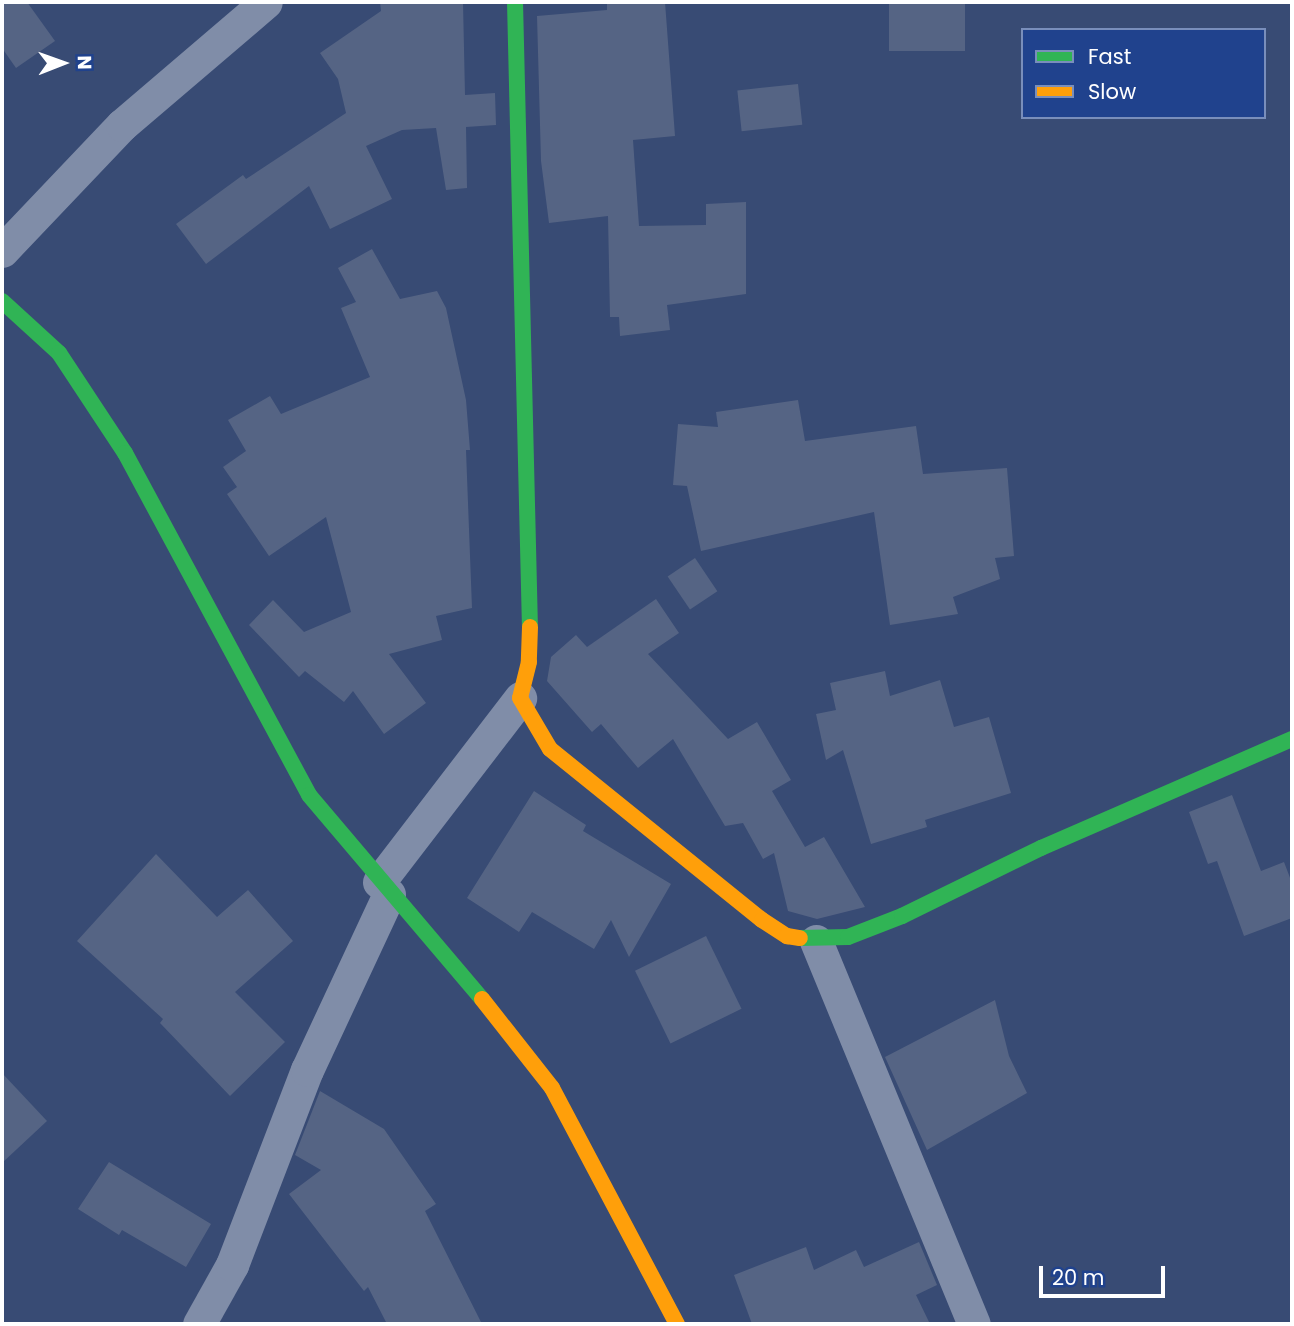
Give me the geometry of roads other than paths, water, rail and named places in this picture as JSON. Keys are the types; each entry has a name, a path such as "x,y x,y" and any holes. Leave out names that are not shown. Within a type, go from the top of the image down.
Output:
{"street":[{"path":"2,251 122,125 266,2"},
{"path":"199,1324 232,1265 307,1070 384,888 520,698 529,662 530,603 515,2"},
{"path":"2,301 59,353 125,453 310,794 384,888 464,975 552,1088 677,1324"},
{"path":"520,698 550,749 762,920 787,936 816,941 848,937 902,916 1041,848 1292,739"},
{"path":"816,941 974,1324"}]}
